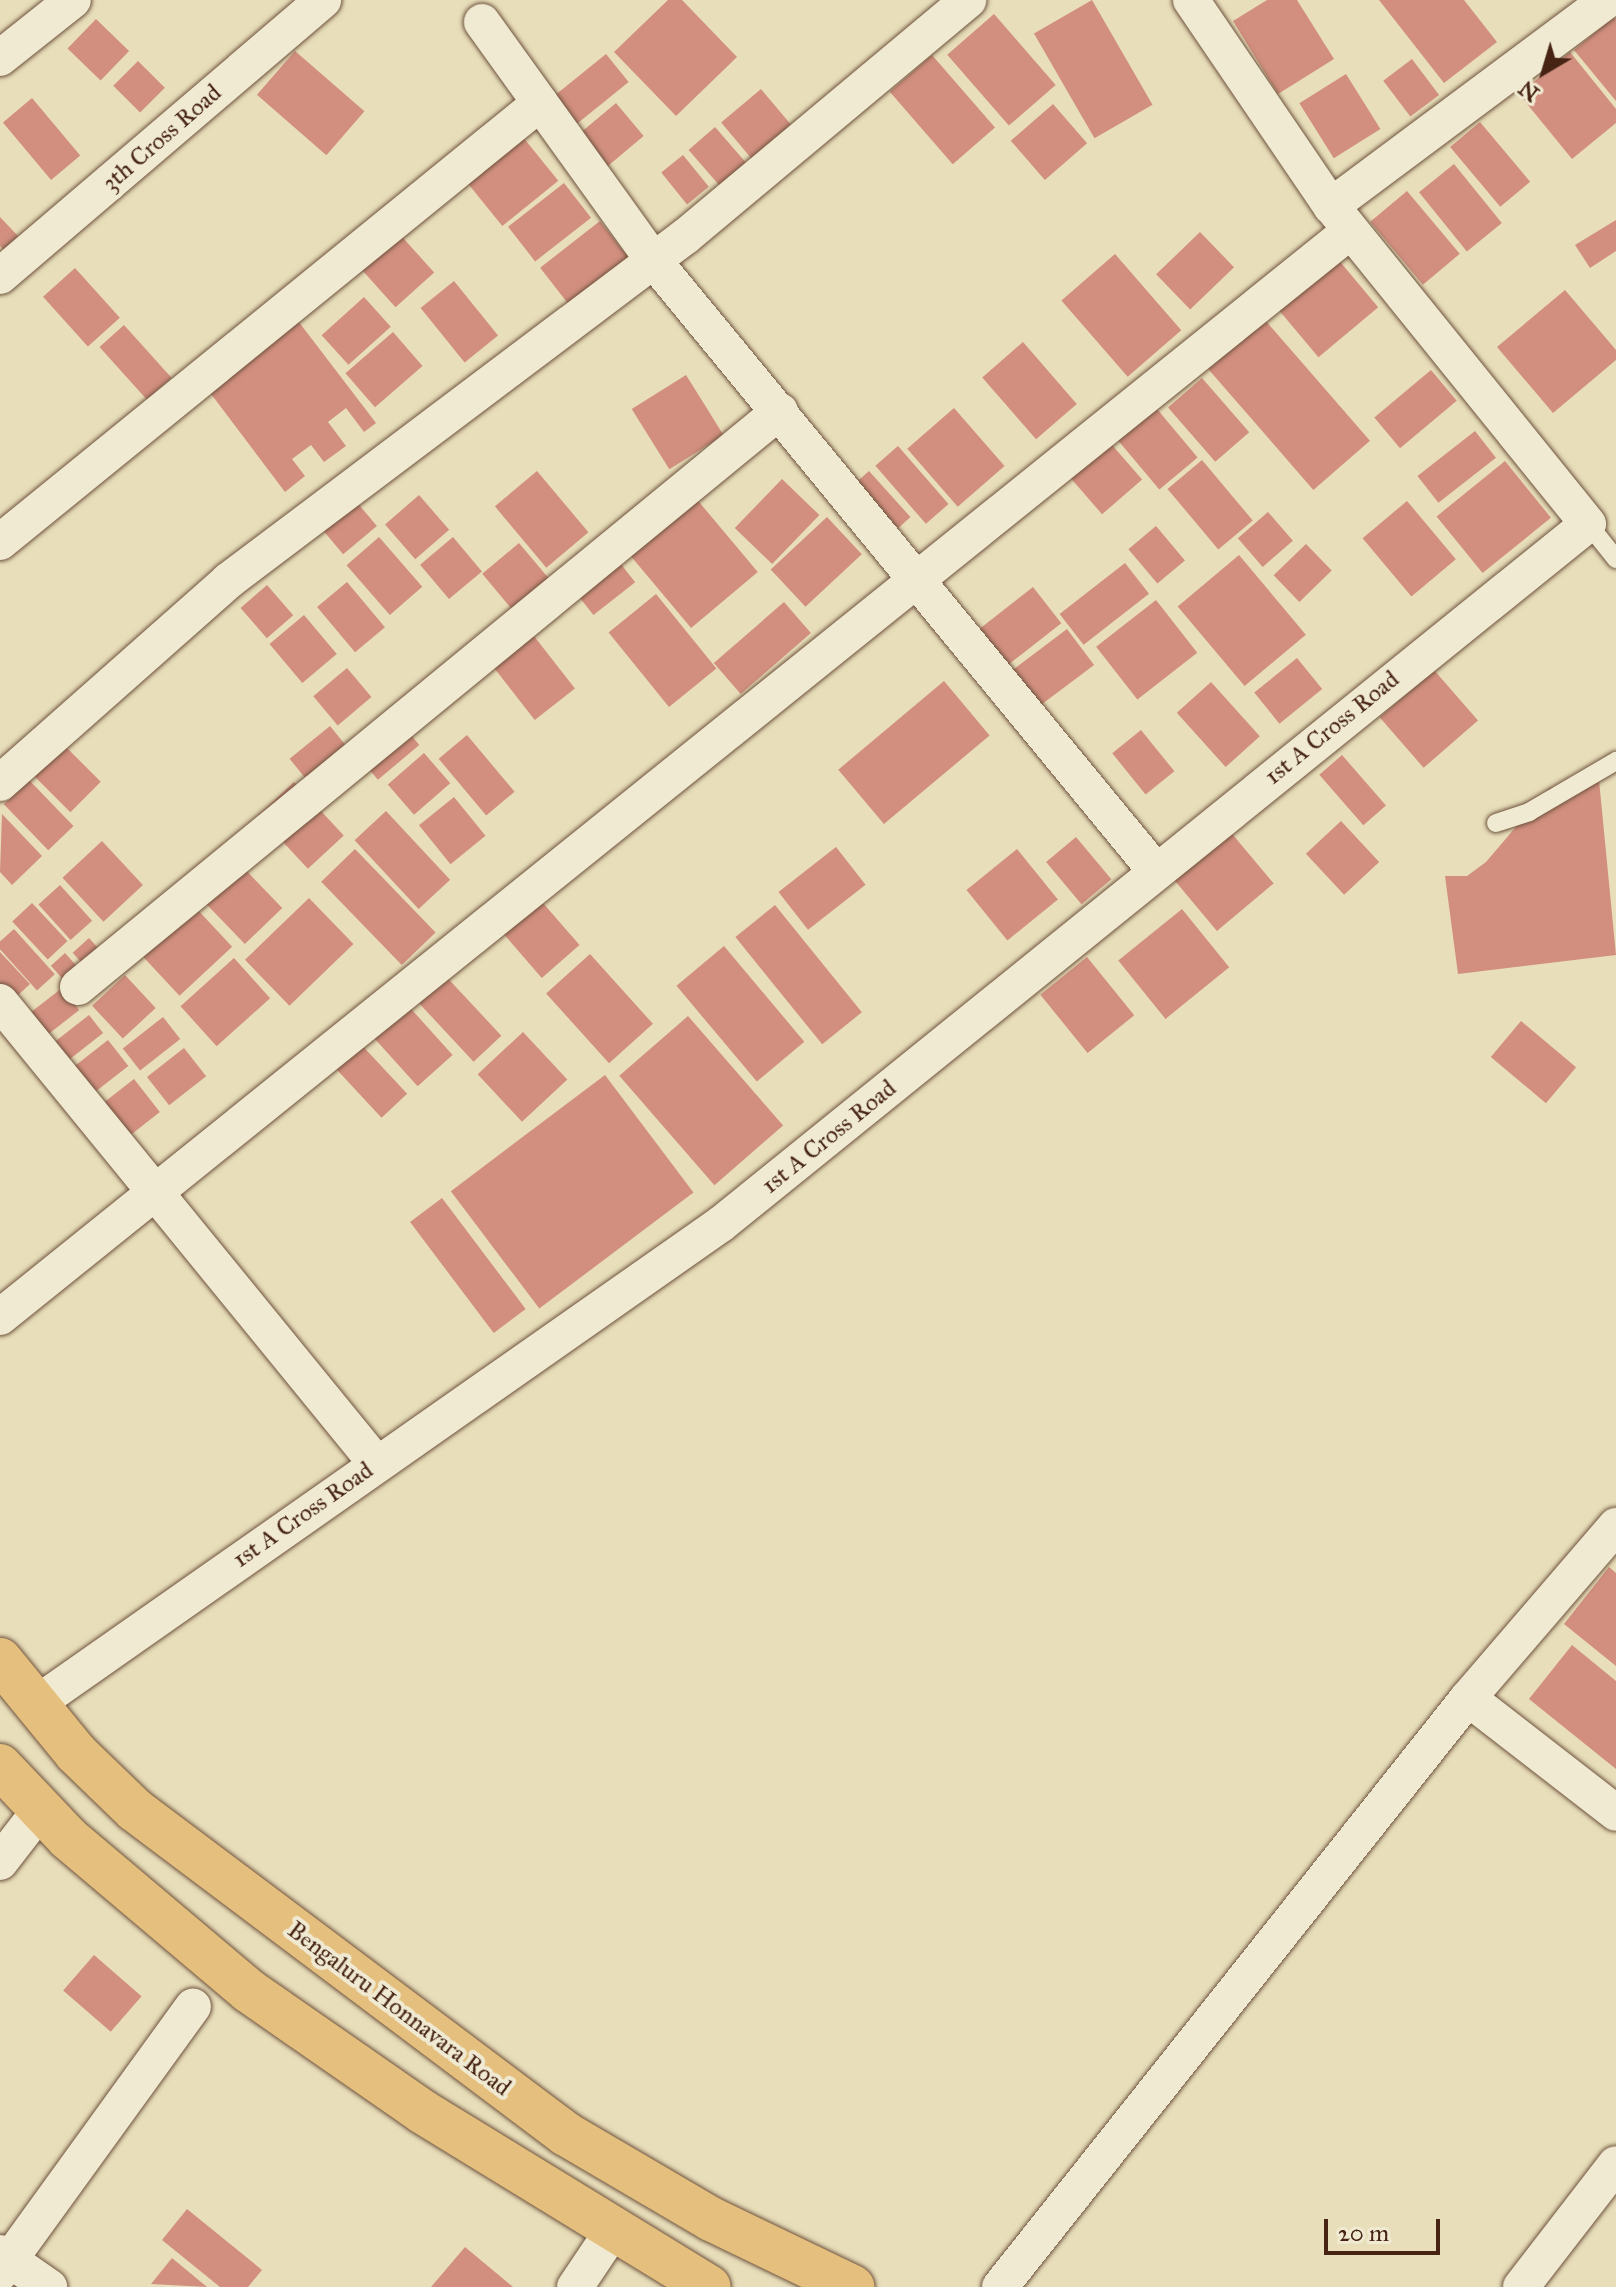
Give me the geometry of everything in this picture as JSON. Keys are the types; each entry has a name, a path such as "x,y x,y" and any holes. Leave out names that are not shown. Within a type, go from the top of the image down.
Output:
{"main road":[{"name":"Bengaluru Honnavara Road","path":"0,1660 36,1704 135,1810 566,2134 711,2219 852,2287"},
{"path":"0,1766 41,1809 249,1991 612,2232 709,2287"}],"street":[{"path":"0,58 73,0"},
{"path":"0,783 228,581 654,261 968,0"},
{"path":"1191,0 1341,218 1588,524"},
{"path":"0,1317 918,575 1341,218 1607,0"},
{"name":"3th Cross Road","path":"0,276 301,7"},
{"path":"482,22 654,261 918,575 1155,870"},
{"path":"0,542 540,103"},
{"path":"78,987 780,411"},
{"name":"1st A Cross Road","path":"36,1704 721,1224 1155,870 1588,524"},
{"path":"0,1002 376,1463"},
{"path":"1000,2287 1468,1698 1616,1526"},
{"path":"1468,1698 1616,1813"},
{"path":"0,1862 41,1809"},
{"path":"49,2287 3,2262 193,2006"},
{"path":"1521,2287 1616,2164"},
{"path":"575,2287 612,2232"}],"lane":[{"path":"1588,524 1616,559"},
{"path":"1496,823 1529,812 1616,761"}],"building":[{"path":"668,0 682,0 737,57 676,116 614,52"},
{"path":"1092,0 1152,105 1094,138 1034,34"},
{"path":"1267,0 1297,0 1334,59 1278,94 1233,21"},
{"path":"1379,0 1464,0 1497,42 1444,83"},
{"path":"994,14 1056,85 1009,126 947,55"},
{"path":"1614,17 1616,20 1616,101 1574,50"},
{"path":"96,19 129,51 101,80 68,48"},
{"path":"295,51 364,111 326,155 257,95"},
{"path":"1570,52 1616,109 1616,123 1572,159 1519,94"},
{"path":"606,54 629,82 568,131 545,103"},
{"path":"932,55 995,127 953,164 890,92"},
{"path":"1412,59 1439,95 1410,117 1383,81"},
{"path":"138,61 165,88 140,113 113,86"},
{"path":"1346,74 1380,129 1334,158 1299,103"},
{"path":"761,89 794,129 755,162 721,122"},
{"path":"32,98 80,155 51,180 3,122"},
{"path":"616,103 644,136 599,173 572,140"},
{"path":"1053,104 1087,143 1045,180 1011,141"},
{"path":"1480,122 1530,182 1500,207 1450,147"},
{"path":"715,127 752,170 726,193 689,150"},
{"path":"518,131 558,181 502,226 462,176"},
{"path":"683,155 709,187 687,204 661,173"},
{"path":"1454,164 1502,223 1467,251 1419,192"},
{"path":"564,183 591,218 535,261 508,227"},
{"path":"1407,191 1460,254 1423,285 1370,222"},
{"path":"0,217 18,236 4,250 0,246"},
{"path":"386,219 434,273 396,307 347,254"},
{"path":"1616,220 1616,251 1590,268 1575,245"},
{"path":"600,221 635,266 575,313 540,268"},
{"path":"1200,232 1234,267 1190,310 1156,274"},
{"path":"1321,239 1378,307 1318,357 1261,289"},
{"path":"1115,254 1181,330 1128,377 1061,301"},
{"path":"75,268 120,318 88,347 43,297"},
{"path":"454,281 498,335 465,362 421,308"},
{"path":"1565,290 1616,350 1616,360 1553,413 1497,347"},
{"path":"364,297 391,327 348,365 322,335"},
{"path":"292,313 376,423 364,432 346,408 328,422 346,446 324,462 311,445 292,459 305,476 285,492 202,382"},
{"path":"1265,320 1370,441 1313,490 1208,369"},
{"path":"124,325 172,378 147,400 99,347"},
{"path":"393,332 423,366 375,407 345,373"},
{"path":"1023,342 1077,404 1036,439 982,377"},
{"path":"1431,370 1457,401 1400,448 1374,418"},
{"path":"686,375 724,435 669,469 632,409"},
{"path":"1202,378 1249,432 1215,462 1168,408"},
{"path":"1152,403 1198,457 1159,490 1114,435"},
{"path":"954,408 1005,466 958,507 907,449"},
{"path":"1475,431 1496,458 1438,503 1417,476"},
{"path":"1106,438 1142,480 1102,514 1066,473"},
{"path":"898,446 949,504 926,524 875,466"},
{"path":"1202,460 1253,521 1218,549 1168,489"},
{"path":"1505,461 1551,518 1483,573 1437,516"},
{"path":"537,471 588,532 546,568 495,506"},
{"path":"869,471 910,517 877,547 836,501"},
{"path":"782,479 819,515 772,564 735,528"},
{"path":"689,490 758,572 691,628 622,546"},
{"path":"419,495 449,530 415,559 385,525"},
{"path":"355,500 377,526 343,554 321,528"},
{"path":"1407,501 1456,559 1411,597 1363,538"},
{"path":"1268,512 1293,541 1263,567 1238,538"},
{"path":"827,517 862,554 805,607 771,570"},
{"path":"1156,526 1185,560 1157,584 1128,549"},
{"path":"379,537 422,587 390,615 347,565"},
{"path":"453,537 482,571 449,599 420,565"},
{"path":"519,543 552,582 515,613 482,574"},
{"path":"1306,544 1332,571 1299,602 1274,575"},
{"path":"613,554 635,582 593,615 571,587"},
{"path":"1239,555 1306,635 1245,686 1178,606"},
{"path":"1125,563 1149,594 1084,645 1060,614"},
{"path":"347,582 385,627 355,652 317,607"},
{"path":"267,585 293,615 267,638 241,608"},
{"path":"1033,587 1061,623 1001,671 972,634"},
{"path":"656,594 716,669 669,707 609,632"},
{"path":"1156,600 1197,653 1137,700 1096,647"},
{"path":"784,602 811,633 741,694 714,663"},
{"path":"304,615 337,654 302,683 270,644"},
{"path":"1067,629 1094,665 1030,713 1003,677"},
{"path":"530,631 575,689 535,720 490,662"},
{"path":"1297,658 1322,689 1279,724 1254,693"},
{"path":"347,668 371,697 338,725 313,696"},
{"path":"1434,670 1478,721 1424,768 1380,717"},
{"path":"944,681 990,735 884,824 838,770"},
{"path":"1211,682 1260,736 1226,767 1177,713"},
{"path":"400,722 419,745 378,780 359,757"},
{"path":"330,726 348,748 307,780 290,759"},
{"path":"1141,730 1174,771 1146,794 1112,753"},
{"path":"467,735 515,792 486,815 439,759"},
{"path":"64,745 101,782 70,812 34,775"},
{"path":"424,753 450,783 414,815 388,784"},
{"path":"1342,755 1386,806 1363,825 1319,775"},
{"path":"29,780 73,826 48,850 4,804"},
{"path":"1599,780 1616,955 1458,974 1445,876 1467,876 1486,862 1549,788"},
{"path":"294,782 344,835 308,869 258,815"},
{"path":"454,797 485,836 450,864 419,825"},
{"path":"386,811 450,880 419,909 355,840"},
{"path":"2,814 42,856 12,885 0,872"},
{"path":"1341,821 1379,862 1344,895 1306,854"},
{"path":"1228,829 1274,883 1217,931 1171,877"},
{"path":"1076,837 1111,879 1081,904 1046,862"},
{"path":"102,841 143,885 103,922 63,878"},
{"path":"836,847 866,885 808,930 778,892"},
{"path":"355,849 436,932 402,965 321,882"},
{"path":"1017,849 1058,900 1007,940 966,890"},
{"path":"235,859 282,908 245,944 198,895"},
{"path":"60,885 92,921 71,940 38,904"},
{"path":"529,887 580,945 542,978 491,920"},
{"path":"309,898 353,944 289,1006 245,960"},
{"path":"32,903 67,941 48,959 12,921"},
{"path":"775,905 862,1012 822,1044 735,937"},
{"path":"196,908 232,947 179,996 143,957"},
{"path":"1182,909 1229,967 1165,1019 1118,961"},
{"path":"14,929 55,974 37,990 0,949 0,942"},
{"path":"89,938 109,960 93,975 73,953"},
{"path":"724,946 804,1042 757,1082 677,986"},
{"path":"0,952 30,984 14,999 0,984"},
{"path":"65,953 94,985 80,998 51,966"},
{"path":"590,954 653,1024 609,1063 546,993"},
{"path":"427,956 501,1036 474,1062 399,982"},
{"path":"1087,957 1134,1015 1088,1053 1040,995"},
{"path":"234,958 270,998 217,1046 180,1006"},
{"path":"125,975 156,1008 123,1039 92,1006"},
{"path":"62,988 79,1010 41,1040 24,1018"},
{"path":"395,991 453,1055 418,1086 360,1022"},
{"path":"89,1015 103,1033 61,1066 47,1048"},
{"path":"688,1016 783,1125 714,1185 619,1076"},
{"path":"163,1017 180,1039 140,1070 123,1048"},
{"path":"1521,1021 1576,1067 1546,1103 1491,1057"},
{"path":"523,1032 567,1080 522,1122 478,1074"},
{"path":"356,1039 407,1094 382,1118 330,1063"},
{"path":"108,1040 128,1066 84,1100 64,1074"},
{"path":"184,1048 206,1076 169,1105 147,1077"},
{"path":"605,1075 693,1192 539,1309 451,1191"},
{"path":"134,1079 160,1112 120,1143 95,1110"},
{"path":"442,1198 526,1309 494,1333 410,1222"},
{"path":"1609,1567 1616,1573 1616,1666 1564,1624"},
{"path":"1572,1645 1616,1681 1616,1769 1529,1699"},
{"path":"94,1955 142,1996 111,2032 63,1990"},
{"path":"187,2209 262,2270 248,2287 220,2287 162,2240"},
{"path":"465,2247 513,2287 431,2287"},
{"path":"172,2258 207,2287 151,2284"}]}
